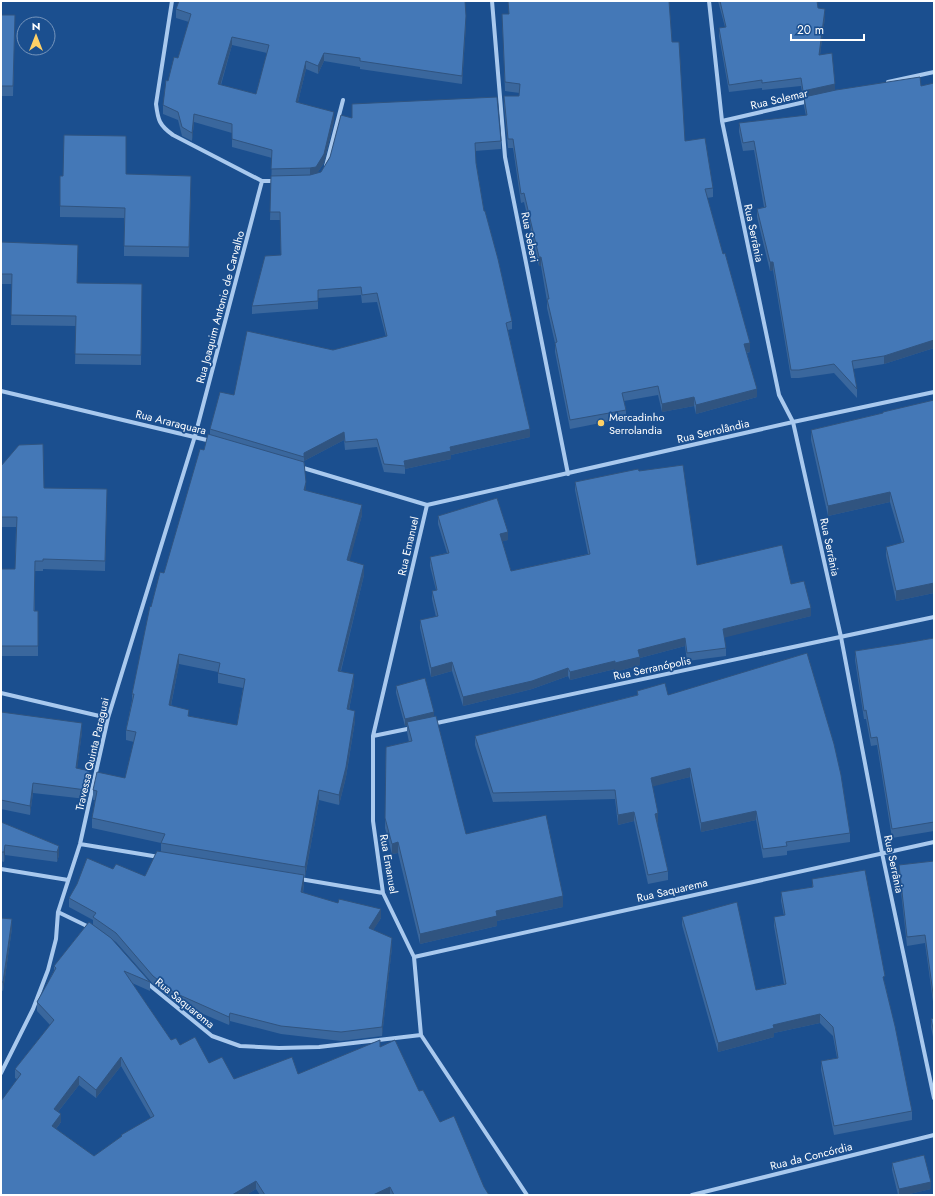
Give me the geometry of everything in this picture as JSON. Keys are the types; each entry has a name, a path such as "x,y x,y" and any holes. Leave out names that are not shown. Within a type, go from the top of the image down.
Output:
{"street":[{"path":"172,1 156,104 158,119 163,128 173,135 262,182 278,181"},
{"name":"Rua Seberi","path":"492,1 505,157 568,474"},
{"name":"Rua Serrânia","path":"709,1 722,121 779,395 793,422 841,637 882,852 934,1098"},
{"path":"881,84 934,72"},
{"path":"323,172 327,164 343,100"},
{"name":"Rua Solemar","path":"722,121 813,100"},
{"name":"Rua Joaquim Antonio de Carvalho","path":"195,436 262,182"},
{"name":"Rua Araraquara","path":"1,391 195,436 217,443"},
{"name":"Rua Serrolândia","path":"426,505 793,422 934,392"},
{"name":"Travessa Quinta Paraguai","path":"1,1073 33,1009 48,970 56,939 58,912 80,844 108,718 195,436"},
{"path":"292,465 426,505"},
{"name":"Rua Emanuel","path":"426,505 373,736 373,821 383,893 414,956 421,1035 527,1195"},
{"name":"Rua Serranópolis","path":"428,725 934,617"},
{"path":"1,693 108,718"},
{"path":"373,736 420,726"},
{"name":"Rua Saquarema","path":"414,956 882,852 934,842"},
{"path":"80,844 166,858"},
{"path":"1,869 68,880"},
{"path":"298,879 383,893"},
{"path":"58,912 88,926 94,931"},
{"name":"Rua Saquarema","path":"141,976 151,987 212,1036 240,1046 279,1048 319,1047 421,1035"},
{"name":"Rua da Concórdia","path":"692,1195 934,1135"}],"building":[{"path":"179,1 465,1 466,16 462,76 360,61 360,58 324,53 318,66 306,61 296,102 334,112 324,154 316,167 271,169 272,150 232,139 232,124 194,114 192,133 182,127 178,112 163,105 166,80 168,81 174,57 178,58 191,14 176,9","holes":["232,37 269,45 256,94 218,84"]},
{"path":"508,1 669,1 672,42 679,42 685,141 705,138 713,188 705,189 723,254 725,253 750,343 744,344 757,389 696,405 694,397 662,404 658,386 622,393 626,410 570,420 555,343 557,342 547,299 549,299 541,257 539,257 524,193 521,194 513,139 508,139 504,96 519,96 520,84 505,82 502,14 509,14"},
{"path":"720,1 817,1 818,8 825,9 819,55 832,53 835,84 803,91 801,78 762,83 762,80 729,85 719,28 726,27"},
{"path":"1,15 15,15 13,86 1,86"},
{"path":"920,77 921,86 934,83 934,340 884,356 852,361 857,389 834,364 791,370 773,262 770,262 757,209 766,207 754,141 743,143 739,123 807,115 804,97 836,90"},
{"path":"497,97 501,141 475,143 476,163 484,211 498,259 512,321 506,323 530,429 450,447 451,451 404,461 405,466 384,464 377,439 345,442 344,432 304,453 304,457 210,429 220,392 234,395 247,331 333,350 387,336 377,293 362,295 361,287 318,290 318,301 252,306 265,256 281,255 280,212 270,212 271,176 310,175 321,172 330,157 341,115 352,118 352,104"},
{"path":"64,135 126,136 126,174 191,176 189,247 124,246 125,208 60,206 60,176 63,176"},
{"path":"1,242 78,245 77,283 142,284 141,355 75,354 76,316 11,315 12,274 1,274"},
{"path":"934,400 934,583 896,591 886,547 904,542 890,492 828,506 811,430"},
{"path":"208,434 304,462 306,482 304,490 362,505 347,560 364,565 338,671 354,674 347,709 355,711 346,767 339,795 319,790 305,867 161,843 165,834 92,818 97,791 93,790 97,772 125,778 136,732 126,730 150,606 151,607 160,572 164,573 200,449 204,450","holes":["179,654 220,663 218,673 245,679 237,725 188,716 189,710 169,705"]},
{"path":"43,444 44,488 107,489 105,561 43,559 43,561 35,561 34,611 38,611 38,646 1,646 1,569 15,569 17,517 1,517 1,466 19,445"},
{"path":"683,465 697,565 782,545 791,584 804,581 811,608 723,629 726,648 687,653 685,638 638,650 640,657 615,663 615,661 570,672 568,668 532,681 463,697 452,662 431,668 420,620 438,616 432,591 437,590 430,557 449,553 438,516 497,498 508,532 500,534 511,571 590,554 575,482 638,469 639,471"},
{"path":"934,638 934,822 892,829 877,737 871,738 866,710 864,711 855,651"},
{"path":"807,653 834,744 841,775 850,833 786,842 787,846 763,849 756,811 701,823 690,768 651,778 658,813 655,814 668,871 648,875 634,812 618,815 615,790 493,793 475,736 638,695 637,691 665,683 668,695"},
{"path":"425,678 434,712 405,719 396,686"},
{"path":"1,712 82,723 76,768 90,771 86,790 33,783 30,806 1,800"},
{"path":"436,716 466,834 546,815 563,896 496,911 497,916 420,934 398,842 392,844 385,818 386,747 412,741 407,722"},
{"path":"1,822 59,846 57,852 5,845 4,852 1,852"},
{"path":"157,851 304,875 301,892 338,903 339,899 381,909 369,928 392,938 382,1027 341,1032 281,1026 230,1013 229,1017 175,993 153,976 116,933 93,917 96,913 69,898 77,884 87,858 113,869 116,864 145,876"},
{"path":"934,861 934,1001 925,935 907,937 899,865"},
{"path":"865,870 885,976 883,977 895,1026 912,1111 834,1126 821,1061 838,1058 833,1027 820,1014 773,1025 774,1028 718,1043 682,917 737,902 756,990 786,984 774,917 785,915 781,892 813,887 812,879"},
{"path":"1,918 12,919 3,982 1,982"},
{"path":"89,922 111,938 150,982 124,971 171,1040 176,1038 180,1045 195,1037 209,1063 222,1057 234,1079 292,1057 298,1074 380,1040 380,1047 395,1040 419,1091 423,1090 440,1122 454,1116 484,1187 489,1195 394,1195 390,1187 373,1195 265,1195 256,1181 232,1195 1,1195 1,1101 21,1074 15,1069 54,1020 37,1002 56,968 54,966","holes":["121,1057 154,1116 121,1135 122,1136 94,1156 52,1126 61,1114 54,1109 79,1076 96,1090"]},
{"path":"934,1018 934,1033 931,1019"},
{"path":"924,1155 931,1182 899,1189 892,1163"}],"place":[{"name":"Mercadinho Serrolandia","path":"601,423"}]}
